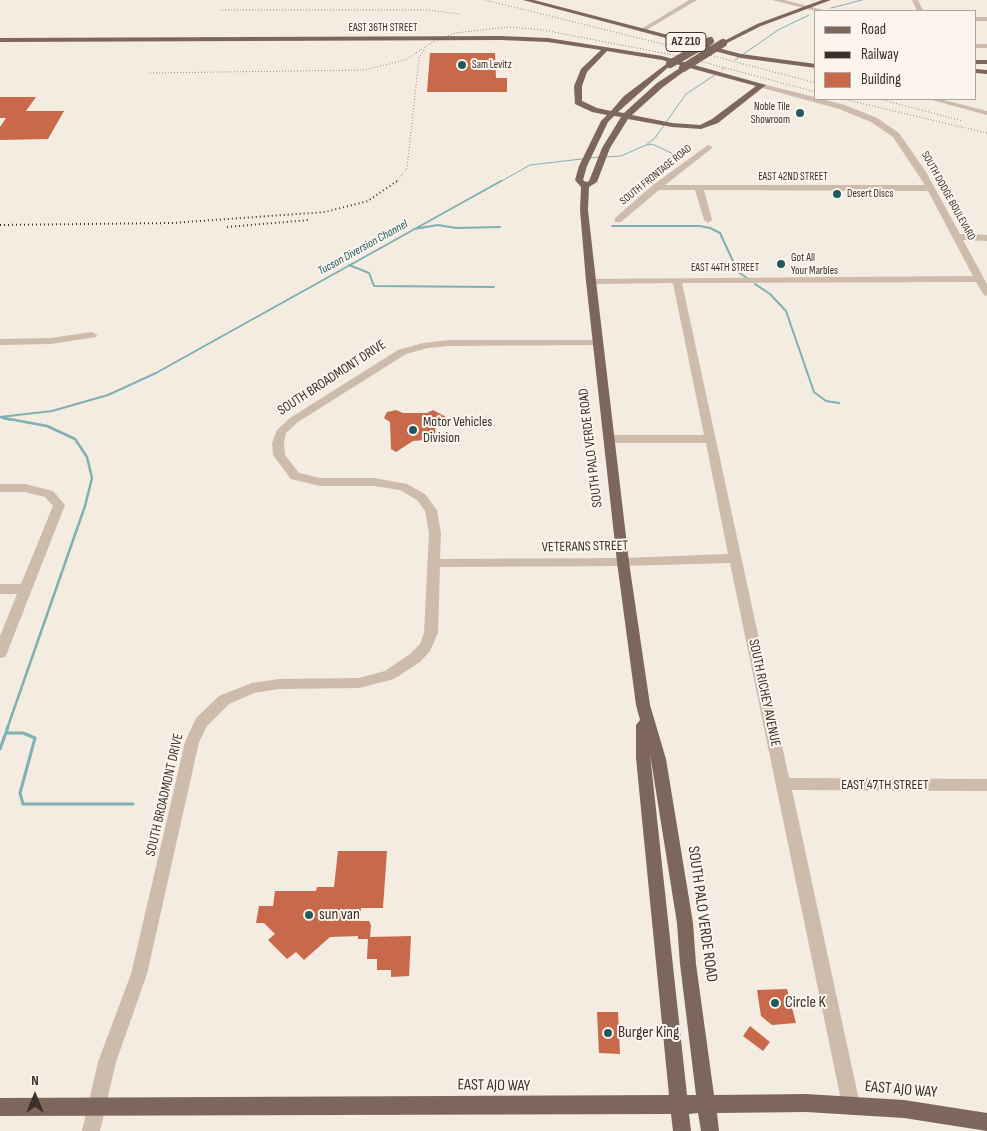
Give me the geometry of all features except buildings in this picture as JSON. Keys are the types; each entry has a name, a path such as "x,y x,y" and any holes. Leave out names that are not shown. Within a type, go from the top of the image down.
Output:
{"main road":[{"name":"AZ 210","path":"526,0 733,52 814,65"},
{"name":"AZ 210","path":"545,0 644,29"},
{"name":"SOUTH PALO VERDE ROAD","path":"682,1131 643,758 643,705 608,439 590,281 584,210 585,186 579,180 589,151 611,113 670,64 710,41 811,0"},
{"path":"585,186 594,182 606,148 626,116 660,85 683,68 759,25 828,0"},
{"name":"EAST 36TH STREET","path":"0,40 501,38 548,40 662,58 762,85"},
{"path":"607,48 582,74 577,98 582,105 611,113 672,126 708,125 762,85"},
{"name":"AZ 210","path":"754,56 763,60 814,65"},
{"path":"578,92 583,100 598,105 627,98"},
{"name":"SOUTH PALO VERDE ROAD","path":"643,705 658,759 685,922 688,964 708,1104 710,1131"},
{"name":"EAST AJO WAY","path":"0,1106 851,1105 941,1114 987,1122"}],"street":[{"path":"775,0 820,10"},
{"path":"644,29 691,1"},
{"name":"SOUTH DODGE BOULEVARD","path":"762,85 814,99"},
{"name":"SOUTH DODGE BOULEVARD","path":"817,100 842,107 874,120 896,135 915,160 983,282 987,293"},
{"path":"936,100 987,113"},
{"name":"SOUTH FRONTAGE ROAD","path":"618,220 656,187 708,148"},
{"name":"EAST 42ND STREET","path":"656,187 930,188"},
{"path":"698,187 708,220"},
{"path":"957,237 987,238"},
{"name":"EAST 44TH STREET","path":"590,281 983,282"},
{"name":"SOUTH RICHEY AVENUE","path":"677,281 851,1105"},
{"path":"0,342 51,341 92,335"},
{"name":"SOUTH BROADMONT DRIVE","path":"90,1131 112,1044 139,974 192,742 201,722 224,700 252,688 278,684 369,682 389,675 407,665 425,647 431,633 435,533 431,510 421,497 403,487 384,484 320,482 295,476 279,455 278,443 281,432 294,420 402,352 449,343 598,342"},
{"path":"608,439 710,439"},
{"path":"0,488 26,488 49,494 59,505 0,654"},
{"name":"VETERANS STREET","path":"434,563 624,562 736,558"},
{"path":"0,589 25,589"},
{"name":"EAST 47TH STREET","path":"783,784 987,785"}],"waterway":[{"name":"Tucson Diversion Channel","path":"831,8 862,0"},
{"name":"Tucson Diversion Channel","path":"735,60 778,30 809,15"},
{"name":"Tucson Diversion Channel","path":"605,157 621,156 646,145 655,138 686,94 715,75"},
{"path":"647,145 652,144 682,158"},
{"name":"Tucson Diversion Channel","path":"498,183 530,165 599,157"},
{"name":"Tucson Diversion Channel","path":"415,229 501,181"},
{"path":"415,229 438,225 456,228 500,227"},
{"path":"612,226 700,226 710,228 720,233 738,272 747,278"},
{"name":"Tucson Diversion Channel","path":"350,265 415,229"},
{"name":"Tucson Diversion Channel","path":"0,417 52,411 108,395 156,373 350,265"},
{"path":"350,265 369,273 374,286 494,287"},
{"path":"755,284 770,294 786,311 814,392 826,401 839,403"},
{"name":"Tucson Diversion Channel","path":"2,418 11,420"},
{"path":"4,418 47,426 75,439 87,457 92,478 85,506 7,729"},
{"path":"0,749 8,727"},
{"path":"6,733 23,733 35,738 20,793 23,804 133,804"}],"railway":[{"path":"485,0 699,53"},
{"path":"222,10 427,10 460,14"},
{"path":"150,73 365,70 405,60 433,42 455,33 509,27 543,30 684,57 814,91"},
{"path":"396,183 407,168 419,58 424,50"},
{"path":"694,51 814,82"},
{"path":"847,100 987,133"},
{"path":"883,100 963,121"},
{"path":"0,225 172,223 325,212 368,201 397,181"},
{"path":"227,227 309,220"}],"place":[{"name":"Sam Levitz","path":"462,65"},
{"name":"Noble Tile Showroom","path":"800,113"},
{"name":"Desert Discs","path":"837,194"},
{"name":"Got All Your Marbles","path":"781,264"},
{"name":"Motor Vehicles Division","path":"413,430"},
{"name":"sun van","path":"309,915"},
{"name":"Circle K","path":"775,1003"},
{"name":"Burger King","path":"608,1033"}]}
